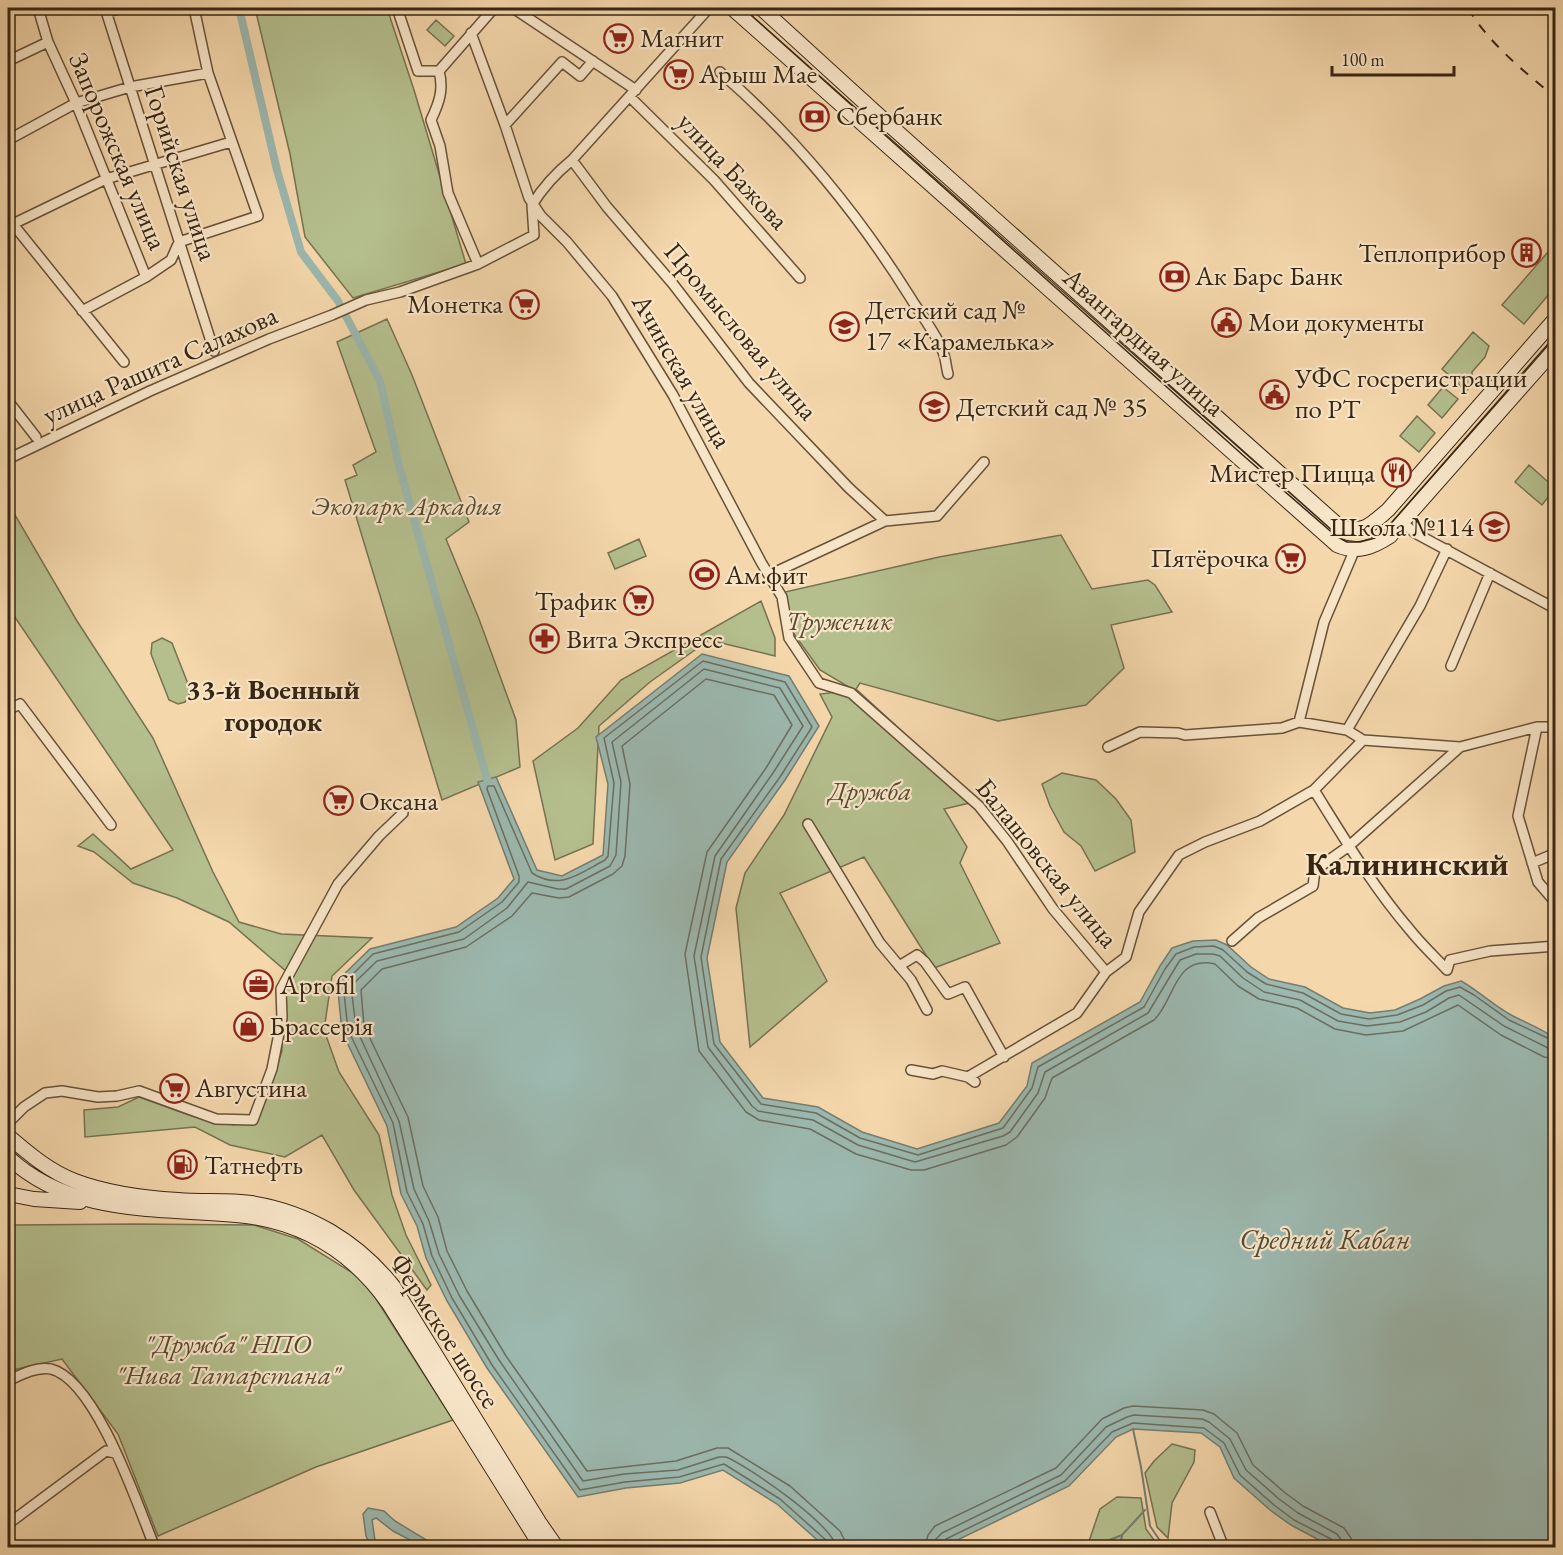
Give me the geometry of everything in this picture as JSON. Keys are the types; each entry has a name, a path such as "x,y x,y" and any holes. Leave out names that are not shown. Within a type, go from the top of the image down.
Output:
{"main road":[{"name":"Авангардная улица","path":"732,8 1337,545 1345,549 1355,549"},
{"name":"Авангардная улица","path":"761,8 1340,526 1355,530 1370,526 1388,510 1556,318"},
{"path":"1355,549 1365,549 1390,536 1556,348"},
{"name":"Фермское шоссе","path":"8,1136 42,1163 76,1181 101,1189 152,1198 249,1203 271,1207 317,1224 360,1250 393,1286 532,1512 557,1548"},
{"name":"Фермское шоссе","path":"10,1160 29,1186 23,1194 10,1194"},
{"name":"Фермское шоссе","path":"10,1160 48,1185 91,1202 153,1211 247,1216 288,1226 309,1234 348,1258 375,1283 542,1548"},
{"path":"10,1194 54,1201 91,1202"}],"street":[{"name":"Запорожская улица","path":"38,8 48,42 76,103 146,277"},
{"path":"105,10 125,8"},
{"path":"82,311 146,277 171,260 179,242 258,216 208,73 194,8"},
{"path":"397,8 418,71 439,70 494,8"},
{"name":"улица Бажова","path":"513,8 593,61 633,93 714,180 800,278"},
{"path":"532,205 559,170 573,160 709,8"},
{"name":"Горийская улица","path":"105,10 214,351"},
{"path":"439,70 442,82 441,98 431,120 440,146 447,193 478,264 534,235 532,205 471,33"},
{"path":"8,61 48,42"},
{"path":"505,125 562,62 580,76 593,61"},
{"path":"720,72 786,135 846,204 896,274 943,350 948,374"},
{"path":"8,140 76,103 130,87 208,73"},
{"path":"124,362 10,221 106,179 231,142"},
{"name":"Промысловая улица","path":"573,160 607,207 673,284 748,383 849,488 885,521"},
{"name":"Ачинская улица","path":"532,205 567,242 615,300 673,395 769,576"},
{"name":"улица Рашита Салахова","path":"8,459 150,391 269,339 366,300 400,292 478,264"},
{"path":"8,401 36,437"},
{"path":"769,576 885,521 937,516 984,462"},
{"path":"1403,523 1415,533 1556,609"},
{"path":"1299,722 1324,622 1355,549"},
{"path":"1347,730 1419,606 1447,549"},
{"path":"1451,666 1490,573"},
{"name":"Балашовская улица","path":"769,576 782,597 789,638 819,683 851,693 979,806 1007,841 1053,909 1106,972"},
{"path":"8,710 21,704 111,825"},
{"path":"1108,747 1140,732 1185,735 1282,728 1299,722 1347,730 1364,740 1460,747 1537,727 1556,727"},
{"path":"1537,727 1518,816 1538,882 1556,903"},
{"path":"911,1070 933,1074 942,1071 972,1080 1004,1056 1077,1013 1106,972 1126,957 1139,912 1179,855 1205,842 1260,821 1314,790 1364,740"},
{"path":"1232,941 1258,918 1313,886 1315,870 1349,846 1460,747"},
{"path":"1314,790 1349,846 1410,930 1447,970 1450,960 1490,951 1556,946"},
{"path":"8,1123 24,1107 45,1093 62,1091 98,1097 117,1096 140,1090 216,1119 253,1120 272,1069 282,1018 281,989 338,884 378,836 403,813"},
{"path":"808,824 880,943 911,980 927,1010"},
{"path":"1532,863 1556,853"},
{"path":"899,966 917,955 925,962 948,994 966,987 1004,1056"},
{"path":"8,1381 27,1372 49,1369 64,1375 78,1389 104,1424 155,1548"},
{"path":"8,1524 106,1451 116,1452"},
{"path":"1210,1512 1224,1548"}],"green space":[{"path":"255,8 387,8 466,264 353,298 305,237 290,154"},
{"path":"436,20 454,36 445,46 427,30"},
{"path":"1548,252 1555,259 1555,287 1524,324 1502,305"},
{"name":"Экопарк Аркадия","path":"387,319 412,375 469,522 446,539 479,619 516,720 520,767 442,800 345,480 357,475 353,465 376,452 337,342"},
{"path":"1473,332 1489,346 1485,357 1472,372 1473,384 1466,391 1442,369"},
{"path":"1443,387 1458,399 1442,418 1428,405"},
{"path":"1417,416 1435,433 1419,452 1400,436"},
{"path":"1529,465 1555,488 1542,505 1515,482"},
{"path":"8,503 77,621 153,738 213,872 239,922 281,934 372,938 332,976 324,1030 339,1072 379,1135 392,1195 406,1235 431,1285 427,1290 354,1190 322,1135 285,1157 230,1145 195,1127 85,1137 84,1110 118,1107 139,1097 192,1116 234,1125 262,1110 282,1051 277,990 288,973 229,922 177,898 133,883 94,852 78,846 93,834 131,869 173,850 8,607"},
{"path":"1061,535 1092,589 1148,580 1155,585 1172,612 1111,625 1124,668 1086,705 998,721 860,683 856,689 978,801 944,809 967,847 960,863 1000,943 934,968 864,857 780,893 827,981 750,1047 736,908 745,873 784,815 832,717 820,694 854,690 820,670 789,627 785,592 939,557"},
{"path":"639,539 646,556 615,569 608,553"},
{"path":"761,601 775,638 775,656 709,640 650,682 599,726 593,844 555,860 533,761 578,728 621,680"},
{"path":"162,638 172,643 190,689 185,702 178,704 169,700 151,654 152,643"},
{"path":"1062,773 1096,780 1116,799 1131,820 1135,852 1095,871 1081,846 1064,832 1050,806 1042,784"},
{"name":"\"Дружба\" НПО \"Нива Татарстана\"","path":"13,1225 254,1225 298,1239 364,1280 453,1420 316,1467 158,1536 118,1434 62,1359 8,1371 8,1227"},
{"path":"1172,1444 1195,1450 1194,1462 1172,1503 1168,1538 1157,1527 1145,1473"},
{"path":"1117,1497 1141,1498 1146,1529 1159,1547 1087,1547 1100,1509"}],"water":[{"name":"Средний Кабан","path":"702,654 789,676 819,726 785,780 727,862 707,958 720,1042 763,1098 818,1107 862,1132 917,1149 999,1123 1027,1086 1032,1063 1140,1002 1172,948 1193,941 1216,940 1227,945 1251,967 1269,979 1305,987 1343,1008 1370,1013 1395,1010 1444,986 1461,981 1506,1012 1555,1038 1555,1547 1332,1547 1291,1525 1270,1510 1234,1478 1220,1447 1201,1433 1133,1429 1116,1437 1069,1486 943,1547 825,1547 777,1504 723,1470 680,1483 626,1488 578,1497 487,1368 447,1301 426,1258 417,1226 401,1194 387,1126 342,1032 337,981 370,949 456,927 498,898 514,879 478,782 496,777 537,870 562,876 603,855 608,784 596,737"},
{"path":"368,1508 384,1511 395,1521 438,1547 423,1547 393,1531 376,1518 372,1520 378,1547 371,1547 366,1536 363,1514"}],"waterway":[{"path":"239,8 277,170 301,252 338,301 380,381 399,466 487,779"},
{"path":"1133,1429 1150,1526 1165,1548"},
{"path":"1090,1548 1122,1535 1145,1510"},
{"path":"1119,1548 1122,1536"}],"tram line":[{"path":"743,8 1245,457 1336,536 1347,542 1360,542 1375,538 1385,530 1556,335"}],"railway":[{"path":"1468,8 1497,45 1556,98"}],"place":[{"name":"Магнит","path":"619,38"},
{"name":"Арыш Мае","path":"678,74"},
{"name":"Сбербанк","path":"815,116"},
{"name":"Теплоприбор","path":"1527,253"},
{"name":"Ак Барс Банк","path":"1174,276"},
{"name":"Монетка","path":"524,304"},
{"name":"Мои документы","path":"1227,322"},
{"name":"Детский сад № 17 «Карамелька»","path":"844,326"},
{"name":"УФС госрегистрации по РТ","path":"1274,394"},
{"name":"Детский сад № 35","path":"935,407"},
{"name":"Мистер Пицца","path":"1396,473"},
{"name":"Школа №114","path":"1495,527"},
{"name":"Пятёрочка","path":"1290,558"},
{"name":"Ам.фит","path":"704,575"},
{"name":"Трафик","path":"638,601"},
{"name":"Вита Экспресс","path":"545,639"},
{"name":"Оксана","path":"338,801"},
{"name":"Aprofil","path":"259,985"},
{"name":"Брассерiя","path":"248,1026"},
{"name":"Августина","path":"174,1088"},
{"name":"Татнефть","path":"183,1165"}],"district":[{"name":"33-й Военный городок","path":"273,705"},
{"name":"Калининский","path":"1407,863"}],"park label":[{"name":"Труженик","path":"839,621"},
{"name":"Дружба","path":"870,791"}]}
